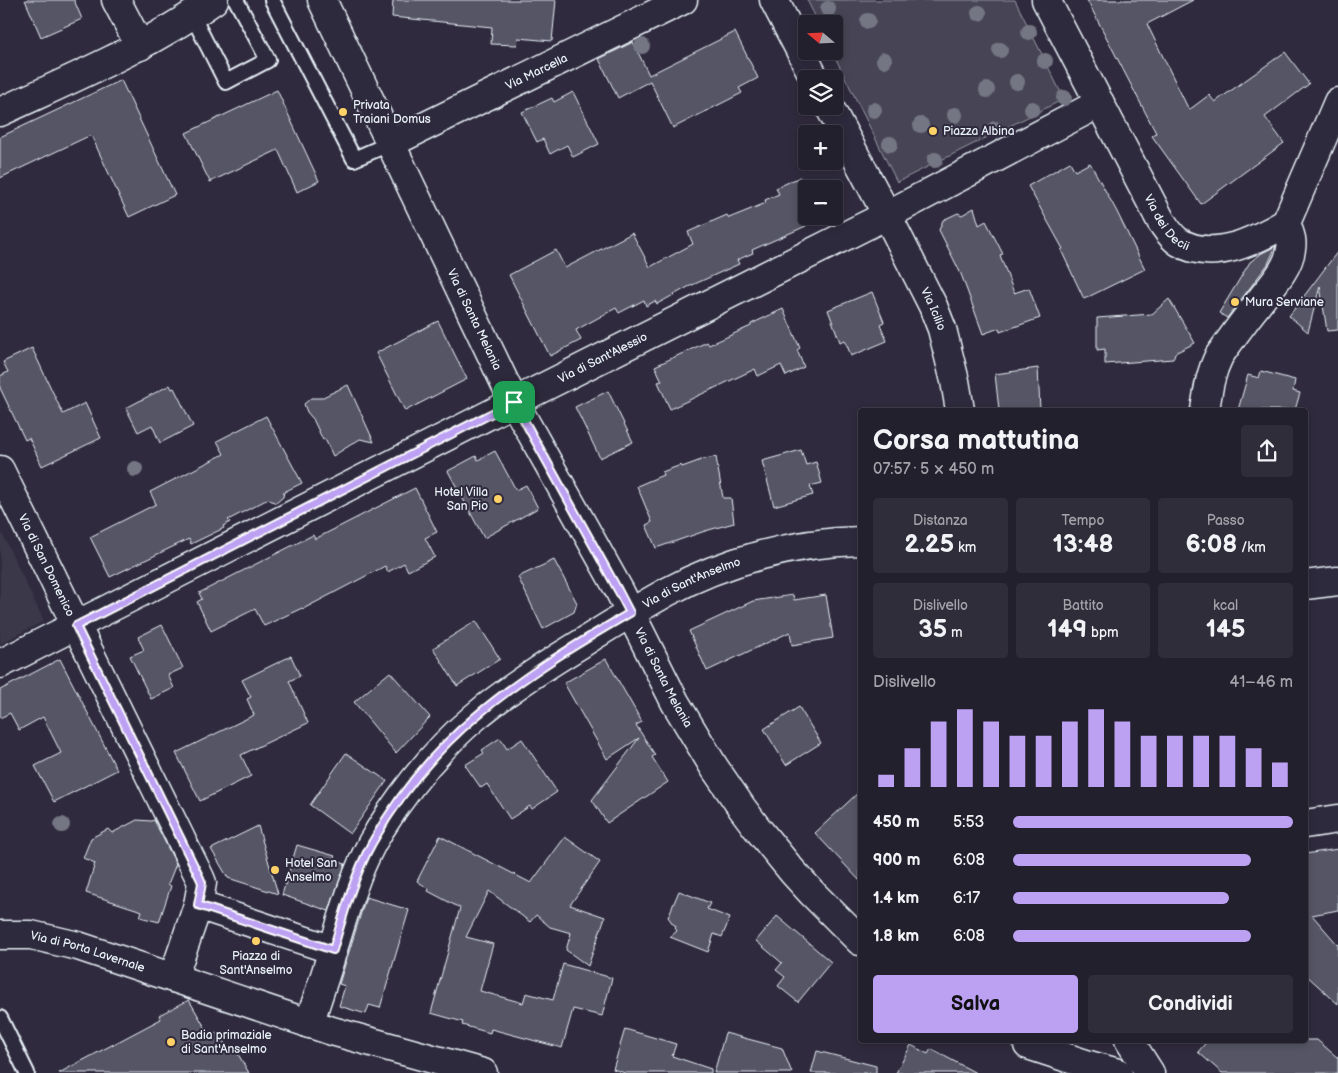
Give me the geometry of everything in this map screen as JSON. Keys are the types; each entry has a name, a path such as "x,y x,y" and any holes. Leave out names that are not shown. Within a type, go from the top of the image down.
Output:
{"street":[{"name":"Via di Santa Melania","path":"322,0 514,402 618,590 675,702 700,745 742,808 792,871 858,939"},
{"name":"Via Marcella","path":"391,142 683,0"},
{"path":"774,0 810,70"},
{"path":"835,115 886,215 1100,103 1046,0"},
{"path":"118,4 140,46"},
{"path":"0,112 140,46 203,8"},
{"path":"1205,408 1207,390 1214,365 1226,346 1277,279 1289,257 1291,241 1286,223 1338,102"},
{"name":"Via dei Decii","path":"1100,103 1161,221 1179,242 1198,249 1214,250 1228,248 1255,240 1286,223"},
{"name":"Via di Sant'Alessio","path":"0,664 886,215"},
{"name":"Via Icilio","path":"886,215 933,306 942,330 960,408"},
{"name":"Via di San Domenico","path":"0,470 200,878 202,883 198,905"},
{"name":"Via di Sant'Anselmo","path":"333,950 342,917 358,873 371,845 402,796 448,743 512,688 554,659 630,613 690,581 743,561 788,549 858,541"},
{"path":"1308,585 1338,581"},
{"path":"1308,824 1338,819"},
{"path":"309,1024 333,950 198,905 173,978 309,1024 483,1073"},
{"name":"Via di Porta Lavernale","path":"0,936 31,936 62,942 173,978"},
{"path":"1029,1043 1089,1065 1118,1073"},
{"path":"1130,1043 1150,1073"}],"lane":[{"path":"203,8 226,82 268,60 236,0"},
{"path":"272,0 354,159 391,142"},
{"path":"0,1018 27,1073"}],"shaded area":[{"path":"807,0 1015,0 1064,99 897,182 836,60 843,60 843,15 814,15"},
{"path":"0,529 44,621 0,644"}],"building":[{"path":"25,0 74,0 82,19 41,37"},
{"path":"393,0 556,0 552,41 518,38 517,45 491,44 492,27 392,17"},
{"path":"1087,0 1193,0 1147,24 1189,110 1209,95 1215,102 1285,52 1309,84 1265,117 1284,143 1201,204 1152,136 1156,133"},
{"path":"735,32 758,78 739,88 742,93 673,128 650,81 618,98 599,59 633,42 649,75"},
{"path":"121,80 175,195 129,217 91,135 0,178 0,137"},
{"path":"277,90 319,181 297,192 278,150 210,182 186,133"},
{"path":"573,92 599,144 573,157 567,145 550,154 543,139 537,142 522,112 552,98 554,102"},
{"path":"1070,162 1075,171 1090,163 1145,269 1084,299 1061,250 1063,249 1028,186"},
{"path":"800,177 801,180 798,180 798,225 806,226 752,250 753,253 737,260 739,264 688,287 657,304 655,301 646,306 644,300 619,313 616,308 576,330 581,340 550,356 509,275 556,250 565,268 632,233 650,267 693,244 688,232 727,215 729,218 766,203 765,200 779,194 776,188"},
{"path":"974,208 979,225 986,221 1003,254 1000,255 1014,293 1029,288 1040,318 1000,332 999,328 983,334 961,274 939,230 943,220 958,213 962,215"},
{"path":"1276,246 1268,264 1227,318 1219,313 1250,262"},
{"path":"1338,251 1338,330 1327,331 1320,286 1308,332 1289,316"},
{"path":"872,292 884,322 880,324 887,341 851,356 845,340 840,342 828,310"},
{"path":"1169,299 1195,343 1175,353 1173,359 1105,364 1105,349 1097,350 1097,318 1152,314"},
{"path":"783,309 800,348 797,350 804,367 786,376 781,365 758,376 755,369 670,409 658,382 662,381 655,366 707,342 709,345"},
{"path":"438,321 467,379 405,411 376,353"},
{"path":"32,348 63,414 85,403 101,438 42,466 29,438 25,440 0,388 0,376 8,372 3,362"},
{"path":"1038,368 1040,408 999,408 995,374"},
{"path":"1261,371 1295,380 1293,391 1300,393 1296,408 1239,408 1248,375 1259,378"},
{"path":"170,385 172,389 174,388 193,426 160,443 152,425 138,432 126,408"},
{"path":"348,385 374,442 360,439 333,456 304,404 311,398 321,398"},
{"path":"608,391 633,442 600,458 575,407"},
{"path":"266,416 302,483 284,492 283,497 276,503 268,499 228,520 230,522 223,526 224,528 191,544 189,539 110,577 90,537 156,504 150,492 224,454 217,441"},
{"path":"801,450 806,465 816,462 822,483 810,486 813,495 774,506 762,461"},
{"name":"Hotel Villa San Pio","path":"495,451 516,490 526,485 538,508 484,538 448,471 476,456 478,460"},
{"path":"716,457 723,498 731,498 734,523 656,548 646,525 652,522 637,486 663,475 662,472 681,465 682,467"},
{"path":"415,488 437,532 425,538 435,557 408,571 404,563 388,572 385,566 303,609 264,626 255,609 211,631 197,602 202,599 199,593 313,535 315,539"},
{"path":"554,560 577,603 574,612 543,629 518,577"},
{"path":"793,595 794,600 826,595 833,638 792,645 790,632 707,671 689,631 753,601"},
{"path":"476,621 500,659 457,686 433,648"},
{"path":"162,625 183,668 168,675 174,688 151,699 130,656 144,650 138,637"},
{"path":"291,656 300,676 289,681 308,723 241,755 251,776 200,801 176,753 254,715 247,699 251,697 242,680"},
{"path":"60,659 117,770 54,802 35,766 61,753 43,717 19,730 10,713 0,718 0,690"},
{"path":"606,659 642,722 636,725 655,755 652,757 668,782 607,823 592,800 639,738 607,759 564,683"},
{"path":"390,672 430,717 396,753 354,702"},
{"path":"799,707 821,743 786,765 764,729"},
{"path":"500,738 507,749 522,739 557,792 532,809 530,806 510,819 487,784 481,788 465,765 484,753 482,750"},
{"path":"346,753 387,781 350,834 310,805"},
{"path":"858,793 858,879 815,833"},
{"path":"137,820 154,820 176,864 168,884 171,886 159,922 140,917 142,911 86,893 95,863 83,858 91,838 108,829 112,833"},
{"path":"258,826 278,894 228,878 211,849"},
{"path":"440,836 531,883 565,837 600,862 570,905 605,917 588,966 566,950 571,933 550,927 536,915 530,922 489,891 466,937 493,944 480,991 523,1003 526,993 553,1000 563,964 612,978 602,1016 573,1009 562,1048 491,1029 490,1033 462,1025 463,1022 431,1013 460,908 428,891 429,889 417,881"},
{"path":"297,845 335,856 332,859 345,864 329,911 282,895"},
{"path":"1338,849 1338,910 1312,915 1338,945 1338,1004 1308,977 1308,854"},
{"path":"679,891 710,903 707,909 730,918 722,937 714,934 708,952 670,937 677,931 676,926 668,917"},
{"path":"366,897 409,910 380,1008 369,1005 366,1014 339,1006 345,986 339,984"},
{"path":"777,916 831,962 798,1002 778,986 785,977 776,970 782,963 756,941"},
{"name":"Badia primaziale di Sant'Anselmo","path":"189,1000 210,1036 218,1032 229,1051 234,1047 249,1073 59,1073 161,1019 159,1015"},
{"path":"625,1029 676,1044 672,1056 711,1069 711,1073 625,1073 613,1069"},
{"path":"725,1033 782,1048 792,1073 714,1073"},
{"path":"1308,1040 1317,1040 1338,1058 1338,1073 1222,1073 1198,1052 1206,1043 1308,1043"},
{"path":"911,1045 928,1054 931,1049 976,1073 896,1073"},
{"path":"817,1051 876,1066 876,1073 811,1073"}],"place":[{"name":"Privata Traiani Domus","path":"343,112"},
{"name":"Piazza Albina","path":"933,131"},
{"name":"Mura Serviane","path":"1235,302"},
{"name":"Hotel Villa San Pio","path":"498,499"},
{"name":"Hotel San Anselmo","path":"275,870"},
{"name":"Piazza di Sant'Anselmo","path":"256,941"},
{"name":"Badia primaziale di Sant'Anselmo","path":"171,1042"}],"route":[{"path":"514,402 630,613 554,659 512,688 464,727 422,771 394,808 371,845 358,873 342,917 333,950 198,905 202,883 200,878 76,626 514,402"}]}
